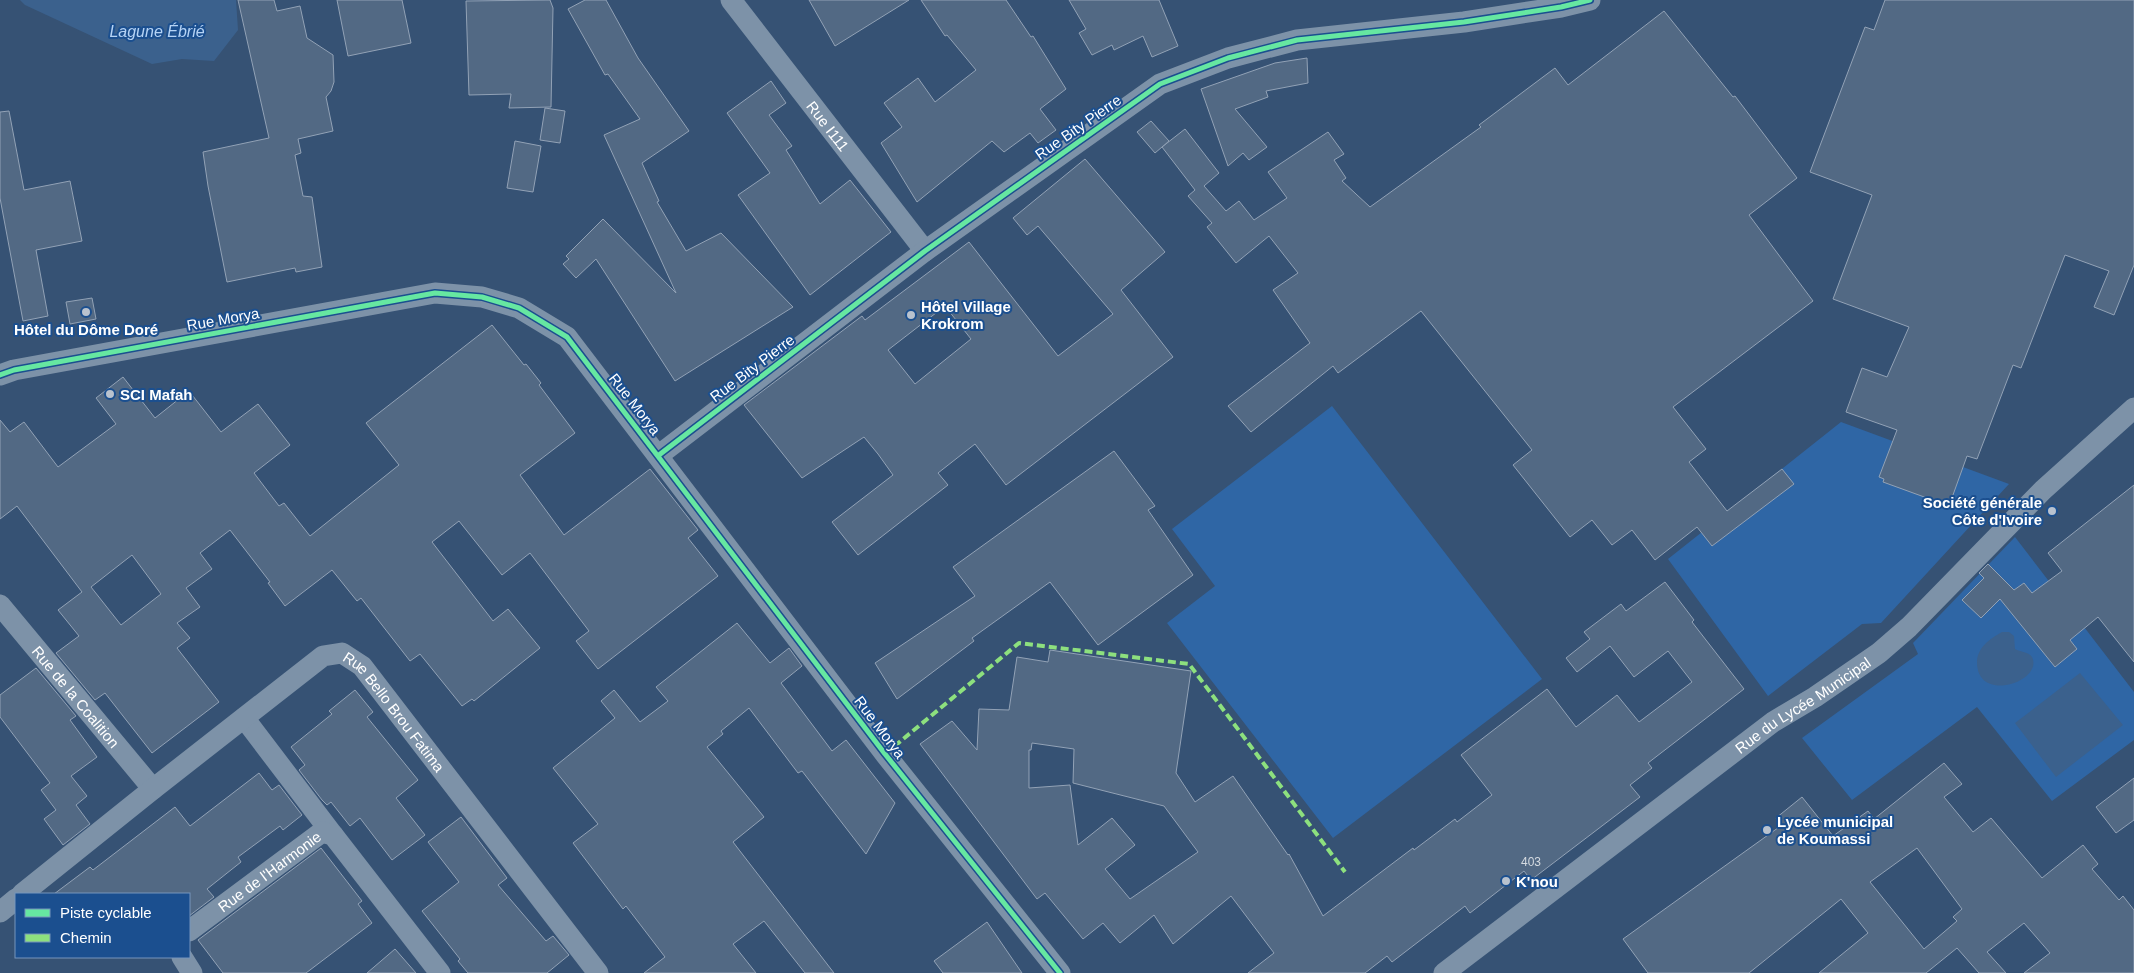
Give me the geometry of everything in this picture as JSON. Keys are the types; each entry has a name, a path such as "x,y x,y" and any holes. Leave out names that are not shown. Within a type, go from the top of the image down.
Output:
{"street":[{"name":"Rue I111","path":"731,0 925,252"},
{"name":"Rue Bity Pierre","path":"659,455 925,252 1160,84 1228,58 1297,40 1464,22 1562,7 1590,0"},
{"name":"Rue Morya","path":"0,375 14,370 435,293 482,297 519,308 567,337 659,455 885,754 1060,973"},
{"name":"Rue du Lycée Municipal","path":"1444,973 1773,722 1815,697 1879,653 1909,627 2043,490 2134,408"},
{"name":"Rue de la Coalition","path":"0,605 153,788"},
{"name":"Rue Bello Brou Fatima","path":"23,893 153,788 323,656 342,653 362,666 598,973"},
{"path":"244,718 333,835"},
{"name":"Rue de l'Harmonie","path":"190,930 322,832 333,835 440,973"},
{"path":"0,912 15,900"},
{"path":"183,958 192,973"}],"shaded area":[{"path":"1332,406 1542,679 1333,838 1167,623 1215,586 1172,529"},
{"path":"1841,422 2009,484 1881,623 1862,624 1768,696 1668,559"},
{"path":"2015,537 2134,692 2134,740 2052,801 1977,707 1852,800 1802,738 1918,654 1913,643"}],"water":[{"name":"Lagune Ébrié","path":"20,0 236,0 238,30 214,61 182,59 152,64 25,5"},
{"path":"2002,632 2009,632 2014,636 2015,649 2031,655 2033,666 2029,674 2020,680 1998,685 1988,683 1980,675 1977,663 1979,652 1982,648"},
{"path":"2080,673 2123,725 2056,777 2015,723"}],"building":[{"path":"238,0 274,0 277,11 300,6 307,38 333,55 334,82 331,91 326,97 333,131 298,139 301,153 295,155 303,196 312,197 322,267 296,272 295,268 227,282 203,152 269,138"},
{"path":"337,0 402,0 411,43 348,56"},
{"path":"550,0 553,8 551,107 509,108 511,94 469,95 466,1"},
{"path":"585,0 606,0 638,58 689,131 642,163 659,201 657,202 686,251 721,233 793,307 675,381 596,259 576,278 563,264 569,259 566,256 603,219 676,293 604,135 640,119 608,74 605,75 568,9"},
{"path":"809,0 909,0 835,46"},
{"path":"921,0 1006,0 1031,37 1033,36 1066,89 1040,109 1056,130 1038,143 1030,133 1004,152 992,141 917,202 881,143 902,127 884,103 918,78 935,102 976,70 947,35 945,36"},
{"path":"1069,0 1159,0 1178,46 1152,57 1143,36 1114,50 1112,45 1092,55 1079,33 1086,29"},
{"path":"1885,0 2134,0 2134,265 2114,315 2094,307 2109,271 2065,255 2021,368 2013,365 1977,459 1967,456 1949,506 1883,482 1884,479 1879,477 1897,430 1846,412 1862,368 1887,377 1909,327 1833,299 1872,195 1810,172 1865,27 1874,30"},
{"path":"1664,11 1733,97 1735,96 1797,178 1749,215 1813,301 1673,407 1706,449 1689,462 1727,511 1782,469 1794,484 1712,546 1697,527 1655,560 1632,530 1612,545 1592,520 1570,537 1513,465 1532,450 1421,311 1338,373 1333,366 1251,432 1228,406 1310,343 1273,290 1298,273 1269,236 1236,263 1207,227 1212,223 1188,196 1195,190 1162,147 1185,129 1219,173 1204,186 1226,211 1239,201 1254,220 1287,198 1268,172 1328,132 1344,154 1334,160 1346,178 1342,181 1370,207 1481,127 1479,125 1555,68 1568,85"},
{"path":"1307,58 1308,83 1266,91 1268,97 1235,109 1267,147 1249,160 1243,153 1228,166 1201,89 1275,63"},
{"path":"771,81 786,103 769,115 792,146 786,150 820,204 850,180 891,232 810,295 738,195 770,173 727,113"},
{"path":"545,108 565,111 560,143 540,140"},
{"path":"9,111 24,190 70,181 82,241 36,250 48,316 23,321 0,198 0,112"},
{"path":"1151,121 1169,141 1155,153 1137,132"},
{"path":"515,141 541,146 533,192 507,188"},
{"path":"1085,159 1165,252 1121,290 1173,357 1006,485 975,444 938,473 948,485 858,555 832,522 893,475 878,454 864,437 802,478 744,405 862,316 865,320 969,242 1058,356 1113,314 1038,226 1027,235 1013,218","holes":["945,306 971,339 915,384 888,350"]},
{"path":"92,298 96,319 70,324 66,302"},
{"path":"492,325 541,383 539,385 575,433 520,475 564,535 650,469 698,530 688,538 718,576 598,669 576,641 589,631 530,553 502,575 459,521 432,542 493,621 508,609 540,648 474,701 472,699 462,706 420,654 410,661 361,598 357,601 332,570 285,606 268,583 270,582 230,530 200,553 212,569 186,588 200,607 177,623 190,638 177,648 219,702 152,753 105,693 95,700 56,653 79,636 58,610 82,592 17,506 0,519 0,420 10,432 24,422 58,467 116,424 96,398 123,377 155,418 189,391 221,432 258,404 290,445 254,473 279,506 284,503 310,536 399,465 366,423","holes":["132,555 161,594 121,625 91,587"]},
{"path":"1114,451 1155,506 1148,510 1193,575 1098,645 1050,582 972,638 974,641 897,699 875,663 975,596 953,567"},
{"path":"2134,485 2134,662 2098,617 2070,640 2077,649 2055,667 2000,599 1981,618 1962,600 1984,578 1979,573 1988,564 2014,590 2024,583 2032,593 2062,571 2048,553"},
{"path":"1665,582 1694,620 1692,622 1744,689 1648,763 1652,768 1630,785 1640,797 1531,880 1524,871 1470,913 1465,906 1392,962 1387,956 1365,973 1248,973 1274,953 1231,896 1173,944 1154,915 1120,943 1103,923 1083,939 1045,893 1037,899 920,744 952,721 977,750 979,709 1009,710 1017,657 1048,662 1050,650 1191,671 1176,773 1195,802 1233,776 1289,854 1323,916 1413,848 1414,850 1455,819 1457,822 1492,795 1461,755 1547,689 1576,727 1617,695 1639,722 1692,682 1668,651 1634,677 1610,646 1577,672 1566,658 1590,639 1584,632 1621,604 1626,611","holes":["1032,743 1074,749 1073,783 1164,806 1198,852 1130,899 1105,869 1135,845 1112,818 1078,845 1070,785 1029,788 1029,750 1031,750"]},
{"path":"737,623 770,663 789,648 802,666 781,683 832,751 846,740 895,803 866,854 802,771 798,773 749,708 721,731 723,734 707,747 764,817 733,842 834,973 805,973 764,921 733,944 756,973 644,973 665,957 626,906 623,909 573,843 598,824 553,768 615,718 601,701 614,690 640,722 668,701 656,687"},
{"path":"36,668 76,716 70,720 97,757 71,776 87,796 76,805 90,824 63,845 44,819 56,810 41,790 50,783 0,717 0,695"},
{"path":"355,690 373,712 367,717 418,780 396,798 425,835 392,860 360,818 350,826 331,802 327,805 322,800 299,770 305,765 291,747 332,714 329,711"},
{"path":"1944,763 1962,784 1944,797 1973,832 1991,818 2042,878 2083,845 2098,864 2092,869 2119,900 2123,896 2134,910 2134,973 2024,973 2050,953 2024,923 1987,952 2006,973 1979,973 1957,948 1926,973 1819,973 1868,933 1841,899 1749,973 1648,973 1623,939 1782,825 1776,818 1802,797 1833,836 1868,811 1874,819","holes":["1917,848 1962,909 1953,917 1957,921 1924,949 1870,882"]},
{"path":"259,773 272,790 279,785 302,815 283,830 280,826 238,857 241,862 207,889 214,897 190,915 190,893 55,893 90,867 93,870 175,807 190,826"},
{"path":"2134,778 2134,820 2116,833 2096,807"},
{"path":"461,817 507,878 498,885 546,941 553,936 569,955 547,973 468,973 458,961 460,959 422,911 459,882 428,842"},
{"path":"321,848 362,901 358,904 372,923 306,973 223,973 198,940"},
{"path":"987,922 1022,973 943,973 934,961"},
{"path":"395,949 416,973 367,973"}],"marked path":[{"path":"885,754 1019,643 1189,664 1345,872"}],"cycle path":[{"path":"659,455 925,251 1160,84 1228,58 1297,40 1464,22 1561,7 1590,0"},
{"path":"0,375 14,370 435,293 482,297 519,308 567,337 885,754 1060,973"}],"place":[{"name":"Hôtel du Dôme Doré","path":"86,312"},
{"name":"Hôtel Village Krokrom","path":"911,315"},
{"name":"SCI Mafah","path":"110,394"},
{"name":"Société générale Côte d'Ivoire","path":"2052,511"},
{"name":"Lycée municipal de Koumassi","path":"1767,830"},
{"name":"K'nou","path":"1506,881"}]}
